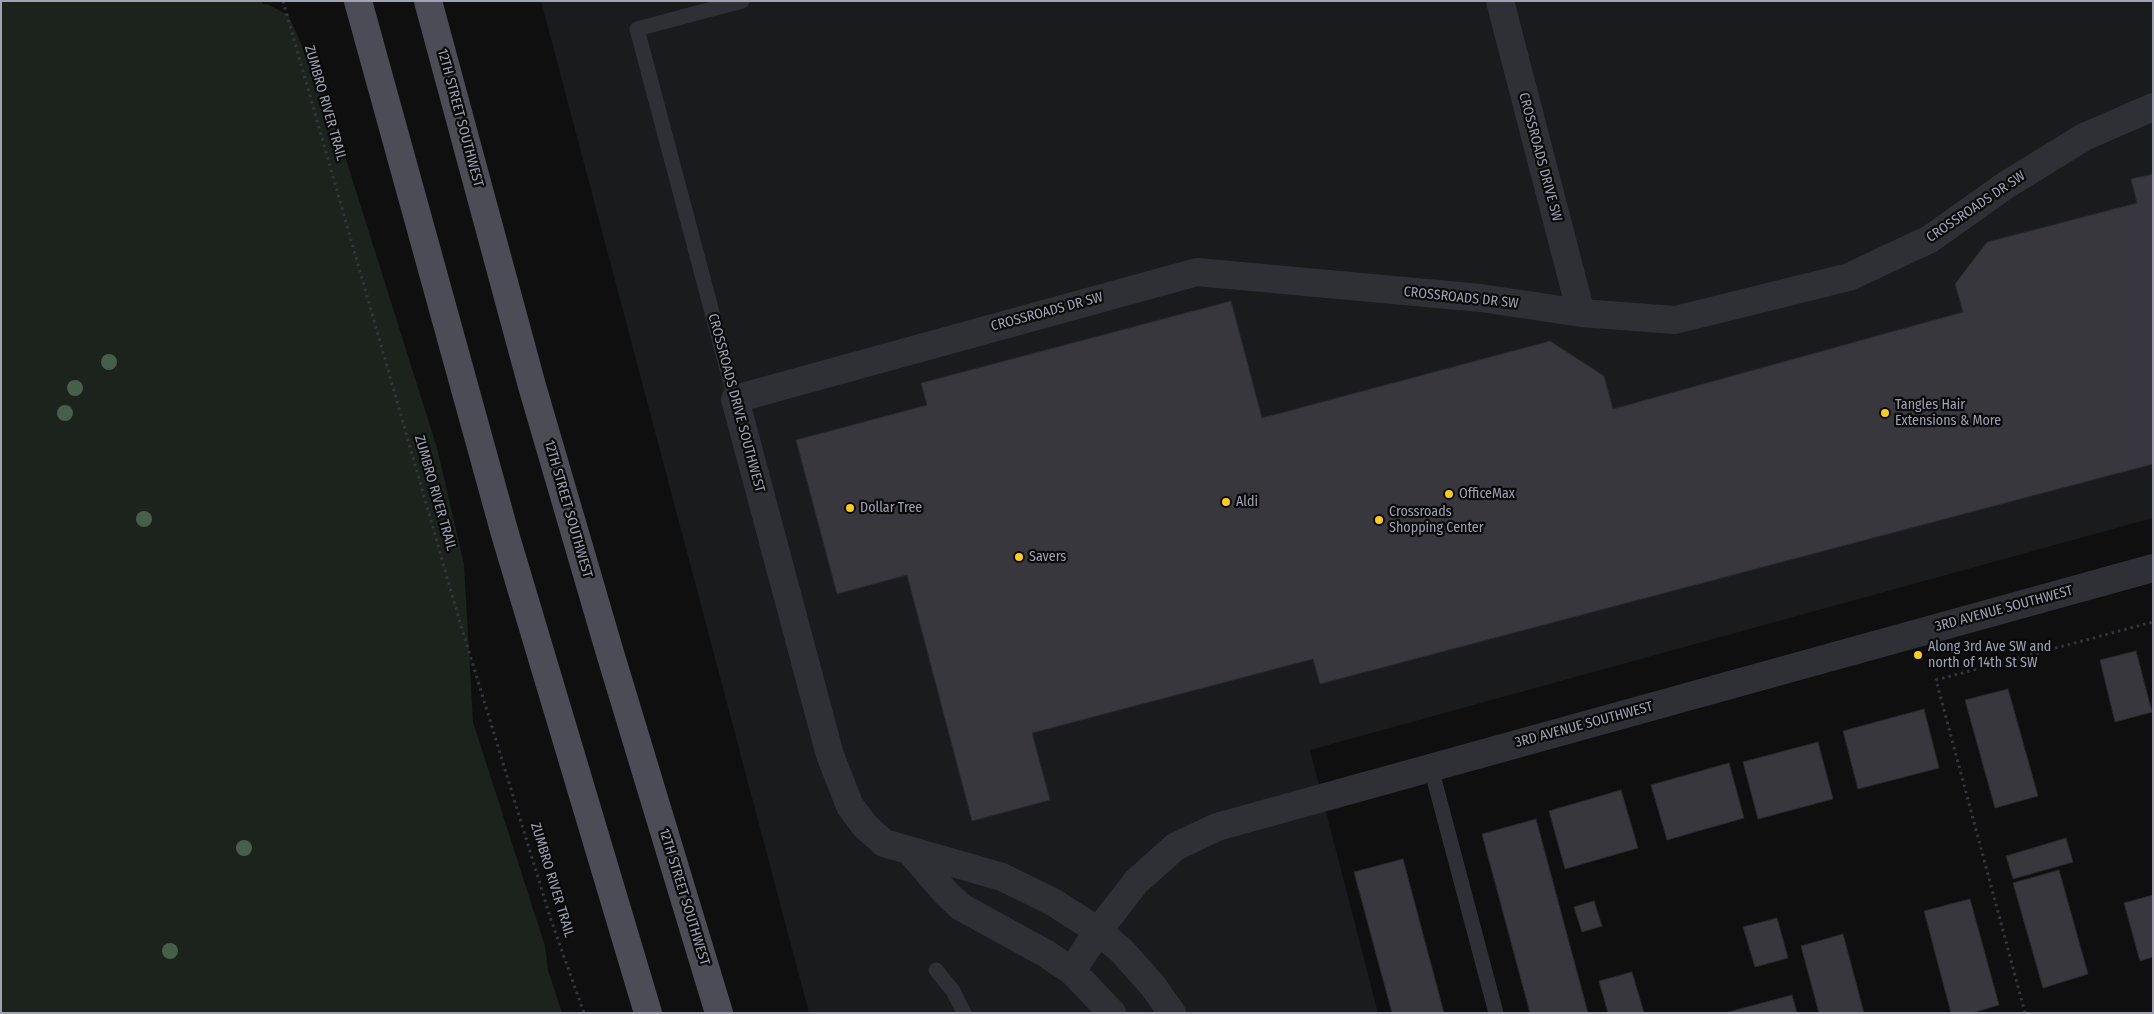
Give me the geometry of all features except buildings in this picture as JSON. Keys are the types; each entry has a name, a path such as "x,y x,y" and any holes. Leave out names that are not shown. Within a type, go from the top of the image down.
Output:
{"main road":[{"path":"348,1 381,87"},
{"path":"358,1 505,534 648,1013"},
{"name":"12TH STREET SOUTHWEST","path":"428,1 532,386 576,539 719,1013"},
{"path":"437,1 445,64"}],"street":[{"name":"CROSSROADS DRIVE SW","path":"1500,1 1581,313"},
{"name":"CROSSROADS DR SW","path":"735,399 1197,272 1481,298 1581,313 1675,320 1849,277 1930,239 2006,185 2084,137 2153,107"},
{"name":"CROSSROADS DRIVE SOUTHWEST","path":"735,399 830,755 850,806 865,826 884,843 1010,880 1054,902 1098,931 1122,951 1153,986 1172,1013"},
{"name":"3RD AVENUE SOUTHWEST","path":"1072,971 1098,931 1141,876 1175,847 1192,838 1244,819 2153,568"},
{"path":"909,850 946,893 961,906 1045,953 1072,971 1112,1013"}],"lane":[{"name":"CROSSROADS DRIVE SOUTHWEST","path":"735,399 637,29 742,1"},
{"path":"1431,768 1496,1013"},
{"path":"936,970 953,991 964,1013"}],"path":[{"name":"ZUMBRO RIVER TRAIL","path":"283,1 459,619 551,920 584,1013"},
{"path":"2025,1013 1936,680 2153,622"}],"shaded area":[{"path":"1,1 262,1 263,4 267,4 288,15 328,102 437,448 464,564 473,722 545,946 548,970 562,1013 1,1013"},
{"path":"541,1 2153,1 2153,518 1310,750 1378,1013 809,1013"}],"place":[{"name":"Tangles Hair Extensions & More","path":"1885,413"},
{"name":"OfficeMax","path":"1449,494"},
{"name":"Aldi","path":"1226,502"},
{"name":"Dollar Tree","path":"850,508"},
{"name":"Crossroads Shopping Center","path":"1379,520"},
{"name":"Savers","path":"1019,557"},
{"name":"Along 3rd Ave SW and north of 14th St SW","path":"1918,655"}]}
